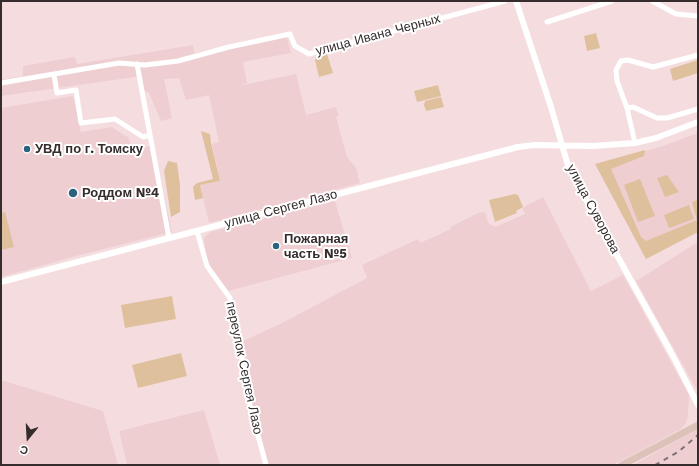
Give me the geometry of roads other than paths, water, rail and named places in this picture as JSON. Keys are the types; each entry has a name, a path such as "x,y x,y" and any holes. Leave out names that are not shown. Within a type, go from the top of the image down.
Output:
{"main road":[{"path":"622,465 698,425"}],"street":[{"name":"улица Ивана Черных","path":"1,83 119,63 146,65 178,61 229,47 290,34 295,46 309,54 505,1"},
{"name":"улица Суворова","path":"516,1 569,170 673,356 698,404"},
{"path":"547,22 612,1"},
{"path":"652,1 682,16 698,16"},
{"path":"635,143 627,108 617,81 616,70 621,61 628,60 654,66 698,55"},
{"path":"137,64 169,238"},
{"path":"54,75 57,93 76,90 81,123 115,119 143,137 150,135"},
{"path":"627,108 633,107 657,118 667,118 698,108"},
{"name":"улица Сергея Лазо","path":"1,282 518,147 535,145 593,146 635,143 656,138 698,122"},
{"name":"переулок Сергея Лазо","path":"197,231 207,266 230,298 233,306 250,406 266,465"}],"railway":[{"path":"655,465 678,452 698,435"}],"place":[{"name":"УВД по г. Томску","path":"27,149"},
{"name":"Роддом №4","path":"73,193"},
{"name":"Пожарная часть №5","path":"276,246"}]}
